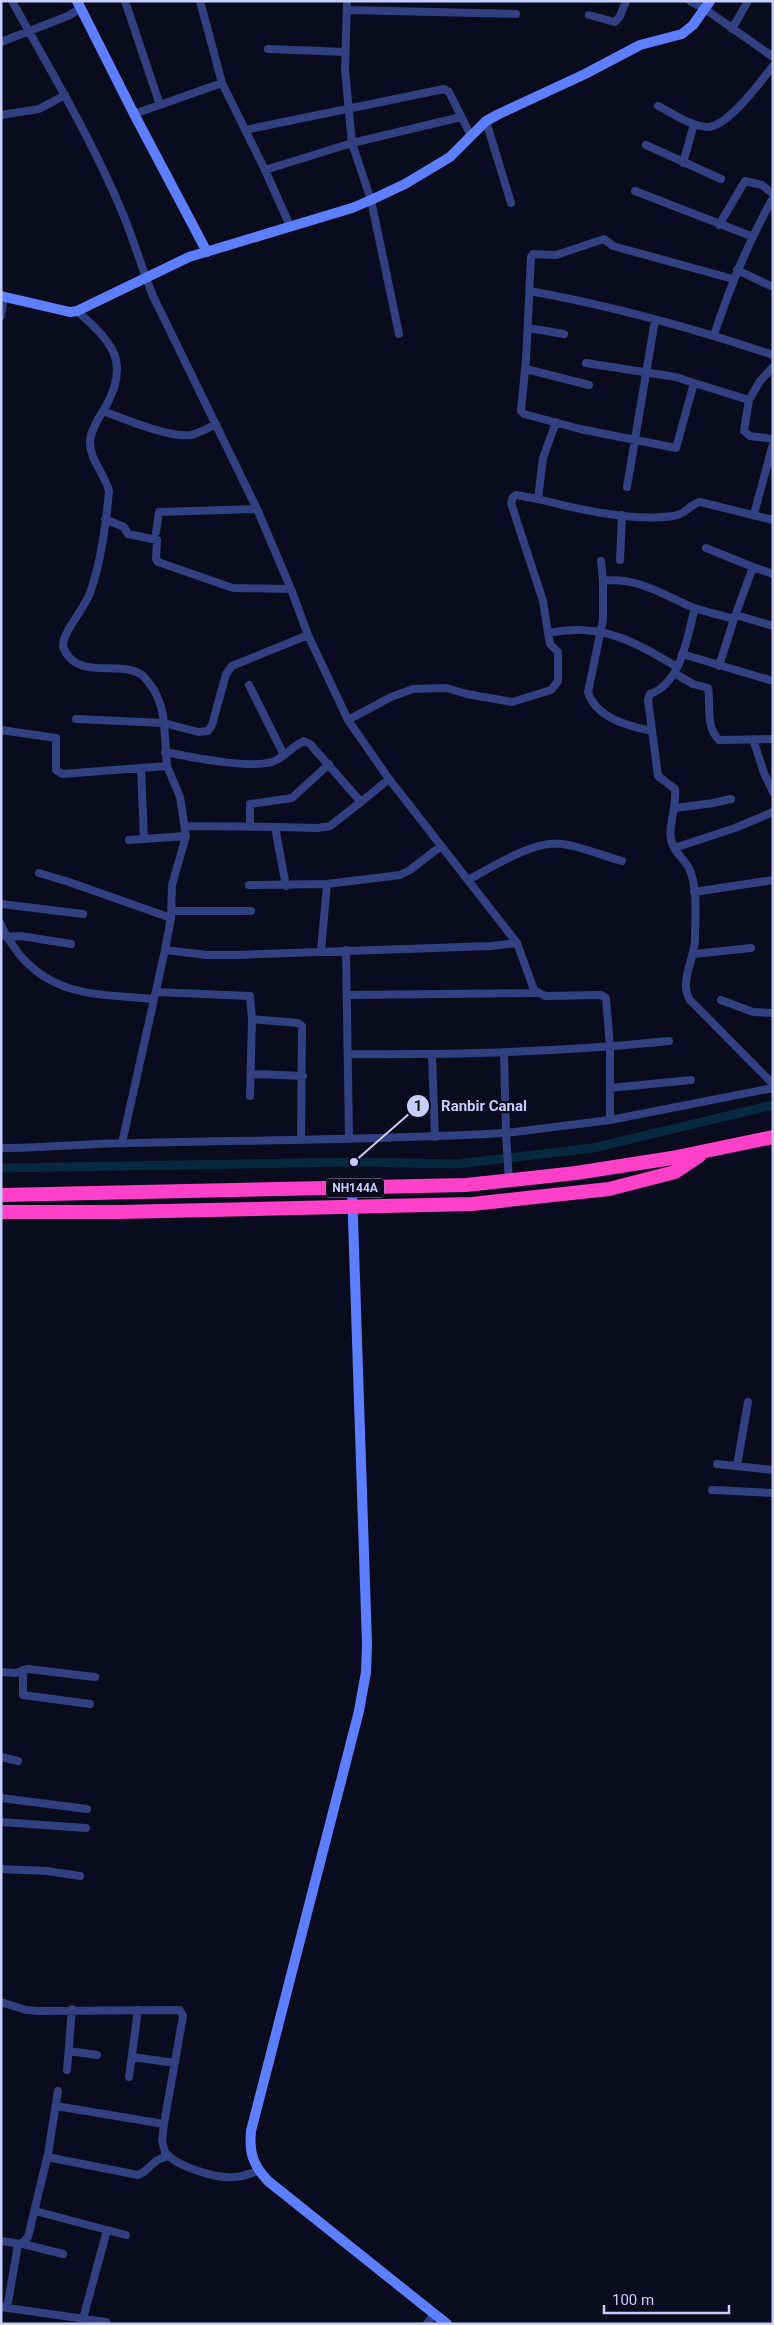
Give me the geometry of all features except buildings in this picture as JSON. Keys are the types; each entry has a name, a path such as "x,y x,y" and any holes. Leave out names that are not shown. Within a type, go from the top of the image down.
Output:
{"highway":[{"name":"NH144A","path":"1,1196 426,1188 509,1175 576,1173 711,1151 767,1139"},
{"path":"1,1212 119,1212 472,1204 609,1189 675,1172 711,1151"}],"street":[{"path":"12,1 65,95 122,214 148,276 153,296 257,509 291,589 308,635 348,720 389,779 517,943 531,985 537,993"},
{"path":"125,1 160,105"},
{"path":"200,1 222,83 290,226"},
{"path":"589,15 615,22 620,16 626,1"},
{"path":"690,1 707,5 732,29 773,57"},
{"path":"732,29 748,1"},
{"path":"1,42 68,16 79,5 134,114 208,252"},
{"path":"399,334 371,200 352,143 345,52 347,5 516,14"},
{"path":"1,316 3,296 77,312 178,262 352,208 371,200 405,184 450,157 486,121 519,103 585,74 640,45 682,34 693,25 707,5"},
{"path":"268,50 345,52"},
{"path":"658,106 694,124 708,127 716,126 725,120 773,66"},
{"path":"134,114 222,83"},
{"path":"245,130 348,107 444,89 449,92 471,136"},
{"path":"1,115 38,109 65,95"},
{"path":"265,170 352,143 461,117"},
{"path":"486,121 511,203"},
{"path":"684,162 694,124"},
{"path":"646,146 721,179"},
{"path":"719,225 745,180 762,185 773,194"},
{"path":"636,192 751,236"},
{"path":"714,335 733,278 751,236 773,198"},
{"path":"694,383 679,444 676,448 524,414 521,411 526,369 531,257 533,254 556,255 604,239 610,245 733,278"},
{"path":"737,270 773,286"},
{"path":"530,290 604,305 714,335 773,355"},
{"path":"77,312 100,332 110,346 116,361 118,378 90,443 93,457 107,482 108,491 105,519 90,594 65,637 63,647 69,658 79,665 140,674 152,687 162,705 167,766 180,797 186,826 186,836 172,885 171,914 165,950 122,1143"},
{"path":"628,487 655,320"},
{"path":"528,328 564,334"},
{"path":"586,363 676,377 749,400"},
{"path":"773,367 754,388 749,400 744,431 750,436 773,439"},
{"path":"526,369 589,385"},
{"path":"103,411 141,425 185,435 196,434 216,424"},
{"path":"538,499 543,458 556,422"},
{"path":"754,514 773,444"},
{"path":"348,720 391,697 413,689 440,688 512,702 550,690 558,681 558,652 550,644 543,601 511,503 516,495 622,515 674,516 700,502 773,520"},
{"path":"156,532 159,512 257,509"},
{"path":"620,560 622,515"},
{"path":"105,519 124,527 128,534 157,540 156,559 158,562 233,588 291,589"},
{"path":"706,548 773,574"},
{"path":"601,561 604,581 601,631 588,685 590,700 600,711 621,722 652,731"},
{"path":"718,666 753,566"},
{"path":"604,581 618,579 633,582 695,608 773,626"},
{"path":"695,608 676,670 661,690 650,694 648,698 658,776 675,789 676,808 670,833 674,848 689,869 694,892 696,940 685,988 690,1000 773,1086"},
{"path":"548,633 571,629 601,631 637,644 676,670 693,684 708,688 708,714 716,738 721,741 773,739"},
{"path":"76,719 164,723 198,732 208,731 212,725 226,674 232,666 308,635"},
{"path":"682,654 773,681"},
{"path":"249,685 284,755"},
{"path":"1,730 56,738 56,770 62,774 167,766"},
{"path":"754,739 764,773 773,792"},
{"path":"165,752 247,763 271,762 301,742 307,742 329,764 361,802"},
{"path":"250,826 250,804 292,798 329,764"},
{"path":"141,768 144,839"},
{"path":"186,826 318,828 330,826 389,779"},
{"path":"676,808 713,803 731,798"},
{"path":"674,848 735,828 773,812"},
{"path":"275,827 286,886"},
{"path":"129,840 186,836"},
{"path":"468,880 504,860 545,845 560,843 622,861"},
{"path":"249,885 327,884 400,875 410,870 441,846"},
{"path":"39,873 171,914 251,911"},
{"path":"694,892 773,880"},
{"path":"321,951 327,884"},
{"path":"1,904 83,914"},
{"path":"1,924 6,937 30,967 56,985 84,992 155,996 247,995 251,998 252,1019 250,1096"},
{"path":"6,937 21,936 71,944"},
{"path":"165,950 226,955 491,946 517,943"},
{"path":"694,954 751,948"},
{"path":"346,950 350,1054 349,1138"},
{"path":"349,995 537,993 554,997 604,996 607,1000 610,1047 610,1120"},
{"path":"721,1000 753,1012 773,1013"},
{"path":"252,1019 300,1024 302,1030 303,1076 302,1140"},
{"path":"350,1054 432,1055 610,1047 670,1041"},
{"path":"504,1052 509,1175"},
{"path":"432,1055 436,1137"},
{"path":"252,1074 303,1076"},
{"path":"610,1088 691,1080"},
{"path":"1,1148 53,1148 122,1143 436,1137 506,1133 610,1120 773,1086"},
{"path":"352,1188 366,1672 359,1711 251,2131 250,2147 252,2160 258,2171 268,2181 447,2324"},
{"path":"737,1466 748,1402"},
{"path":"717,1464 773,1470"},
{"path":"712,1490 773,1493"},
{"path":"1,1672 16,1673 28,1668 95,1677"},
{"path":"23,1670 23,1695 90,1704"},
{"path":"1,1757 18,1761"},
{"path":"1,1798 87,1809"},
{"path":"1,1822 86,1828"},
{"path":"1,1868 80,1876"},
{"path":"1,2002 32,2011 177,2010 183,2013 162,2141 168,2156 184,2165 220,2176 234,2178 258,2171"},
{"path":"67,2070 72,2010"},
{"path":"129,2078 138,2010"},
{"path":"69,2051 98,2055"},
{"path":"132,2057 175,2063"},
{"path":"58,2091 47,2157 35,2211 28,2237 21,2244 4,2307 106,2322"},
{"path":"56,2106 164,2124"},
{"path":"47,2157 138,2175 145,2172 156,2160 168,2156"},
{"path":"35,2211 126,2235"},
{"path":"83,2319 107,2230"},
{"path":"1,2241 63,2254"},
{"path":"427,2324 434,2314"}],"waterway":[{"path":"1,1168 354,1162 457,1164 593,1148 773,1105"}],"place":[{"name":"Ranbir Canal","path":"354,1162"}]}
